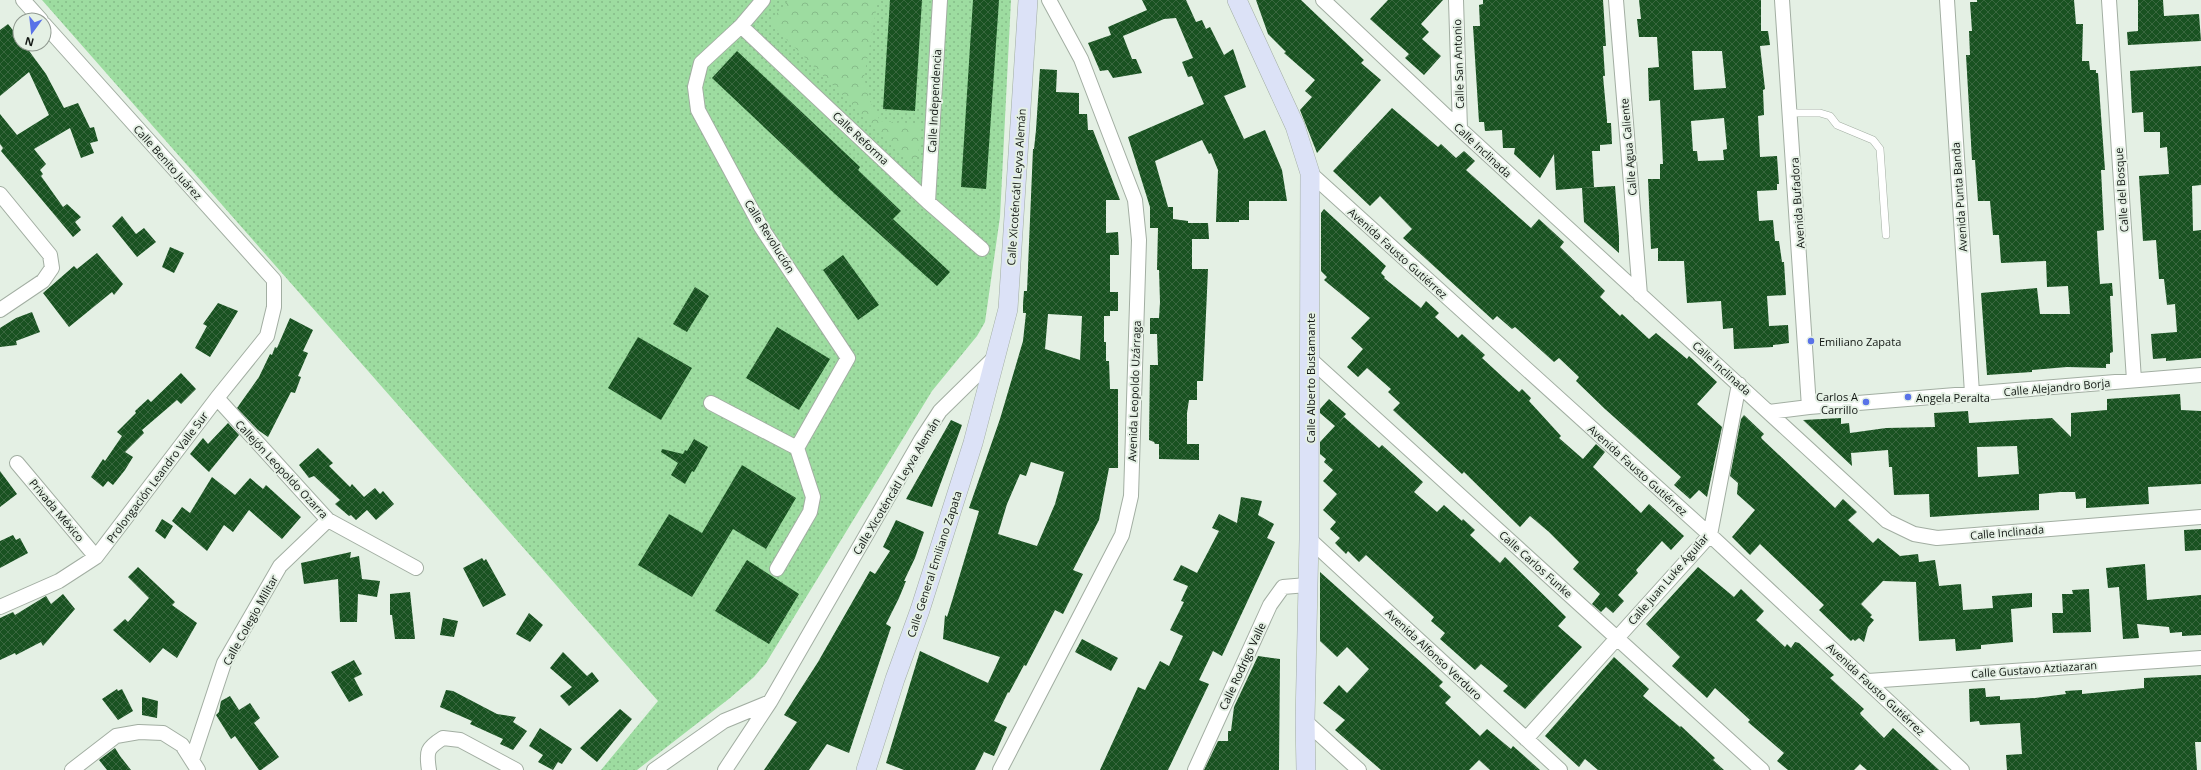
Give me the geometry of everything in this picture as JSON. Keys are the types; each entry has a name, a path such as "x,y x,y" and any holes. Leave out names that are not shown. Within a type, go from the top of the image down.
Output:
{"street":[{"path":"23,0 34,12"},
{"path":"741,26 763,0"},
{"name":"Calle Independencia","path":"928,202 940,0"},
{"name":"Calle Xicoténcátl Leyva Alemán","path":"725,770 770,702 921,440 940,411 996,357 1008,309 1028,0"},
{"name":"Avenida Leopoldo Uzárraga","path":"1000,770 1122,535 1131,496 1139,240 1135,200 1081,58 1049,0"},
{"name":"Calle Alberto Bustamante","path":"1237,0 1295,126 1310,173 1309,539 1305,720 1306,770"},
{"name":"Calle Inclinada","path":"1323,0 1460,129 1887,521 1914,534 1937,538 2201,517"},
{"name":"Calle San Antonio","path":"1456,0 1460,129"},
{"name":"Calle Agua Caliente","path":"1616,0 1640,295"},
{"name":"Avenida Bufadora","path":"1782,0 1791,113 1809,407"},
{"name":"Avenida Punta Banda","path":"1947,0 1972,394"},
{"name":"Calle del Bosque","path":"2108,0 2134,380"},
{"name":"Calle Reforma","path":"741,26 928,202 982,249"},
{"name":"Calle Revolución","path":"741,26 701,63 695,88 698,110 761,227 848,358 797,448"},
{"name":"Calle Benito Juárez","path":"52,33 274,280 274,307"},
{"name":"Avenida Fausto Gutiérrez","path":"1310,173 1710,535 1868,680 1962,770"},
{"path":"0,194 50,255 52,268 43,281 0,310"},
{"name":"Prolongación Leandro Valle Sur","path":"0,607 59,581 96,557 217,398 267,336 274,307"},
{"name":"Calle General Emiliano Zapata","path":"866,770 895,680 920,610 973,443 996,357"},
{"name":"Calle Carlos Funke","path":"1310,359 1762,770"},
{"name":"Calle Alejandro Borja","path":"1769,412 1809,407 2201,375"},
{"name":"Calle Juan Luke Águilar","path":"1526,739 1710,535 1739,384"},
{"name":"Callejón Leopoldo Ozarra","path":"217,398 328,520 416,568"},
{"path":"711,403 797,448 813,497 810,512 777,569"},
{"name":"Privada México","path":"17,463 96,557"},
{"name":"Calle Colegio Militar","path":"195,765 224,664 280,566 328,520"},
{"name":"Avenida Alfonso Verduro","path":"1309,539 1560,770"},
{"name":"Calle Rodrigo Valle","path":"1195,770 1270,604 1283,587 1307,585"},
{"name":"Calle Gustavo Aztiazaran","path":"1868,680 2201,658"},
{"path":"654,770 724,721 770,702"},
{"path":"1305,720 1359,770"},
{"path":"72,770 116,736 139,732 163,733 182,745 195,765"},
{"path":"429,770 427,755 431,745 443,738 460,740 516,770"}],"lane":[{"path":"1791,113 1820,113 1830,116 1837,125 1873,140 1880,149 1886,235"}],"green space":[{"path":"42,0 1011,0 1000,217 985,322 977,336 932,391 766,663 754,677 730,698 637,770 601,770 658,701"},
{"path":"789,0 878,0 864,77 869,99 880,121 922,124 917,162 908,160 769,22"}],"building":[{"path":"890,0 922,0 915,111 883,109"},
{"path":"973,0 999,0 986,189 961,187"},
{"path":"1142,0 1186,0 1196,22 1202,20 1206,29 1210,27 1224,55 1233,49 1246,87 1224,96 1244,139 1265,130 1282,170 1287,201 1249,201 1249,220 1239,220 1239,222 1216,222 1218,170 1211,153 1209,154 1202,140 1155,161 1168,207 1173,207 1173,219 1188,221 1188,223 1208,223 1209,239 1192,239 1192,269 1208,269 1203,381 1197,381 1197,400 1189,400 1187,413 1187,444 1199,444 1199,460 1159,459 1159,444 1155,444 1149,440 1150,365 1158,365 1157,334 1150,334 1150,318 1159,318 1159,270 1157,270 1158,228 1150,228 1150,207 1128,137 1204,104 1192,76 1188,77 1182,62 1193,58 1176,18 1164,19 1123,36 1132,59 1136,59 1142,73 1113,78 1108,70 1100,71 1088,43 1111,35 1108,27 1147,10"},
{"path":"1256,0 1301,0 1364,60 1361,63 1381,80 1317,153 1300,110 1312,97 1305,91 1315,80 1284,53 1286,52 1268,34"},
{"path":"1388,0 1443,0 1421,24 1429,32 1422,39 1441,56 1424,75 1405,58 1409,54 1370,19"},
{"path":"1483,0 1603,0 1606,46 1603,46 1605,76 1603,76 1607,123 1611,123 1612,144 1600,145 1600,151 1592,151 1594,187 1556,190 1554,154 1540,178 1514,154 1515,148 1503,148 1502,130 1485,131 1484,122 1479,122 1473,26 1480,26 1479,5 1483,4"},
{"path":"1639,0 1761,0 1761,31 1768,31 1770,45 1760,46 1765,89 1763,90 1764,115 1758,116 1760,157 1777,156 1779,184 1777,184 1777,190 1757,191 1759,221 1773,220 1775,241 1779,241 1782,262 1784,262 1786,295 1767,296 1769,326 1788,325 1789,343 1773,345 1773,347 1734,349 1733,328 1723,329 1721,301 1687,303 1684,261 1658,261 1658,248 1651,249 1648,179 1660,179 1660,164 1663,164 1660,100 1649,101 1648,68 1659,67 1657,37 1639,37 1637,19 1641,19","holes":["1692,51 1722,51 1726,88 1694,90","1724,118 1727,149 1723,150 1724,160 1698,161 1697,151 1693,151 1691,121"]},
{"path":"1977,0 2074,0 2076,24 2083,24 2082,61 2089,61 2090,70 2096,70 2096,73 2098,73 2105,170 2101,170 2104,230 2097,231 2100,284 2112,283 2113,296 2110,296 2113,352 2110,353 2110,364 2106,364 2106,368 2067,367 2032,370 2032,372 1987,375 1981,293 2037,288 2040,314 2070,314 2068,286 2047,287 2046,261 2001,263 1999,235 1993,235 1990,201 1978,201 1975,160 1972,160 1966,55 1970,55 1969,31 1972,31 1970,2 1977,2"},
{"path":"2138,0 2163,0 2164,16 2199,14 2201,41 2128,45 2127,32 2138,31"},
{"path":"8,24 12,29 12,52 30,52 46,74 64,108 78,103 90,128 94,127 98,141 90,143 94,153 81,158 70,128 34,149 46,164 40,170 43,174 41,176 63,207 67,204 81,217 75,222 81,230 73,237 1,151 3,148 0,144 0,114 17,135 49,115 29,72 0,96 0,30"},
{"path":"737,51 860,167 858,170 901,211 893,219 950,272 937,286 835,194 712,78"},
{"path":"2201,66 2201,185 2192,186 2193,231 2201,230 2201,358 2166,361 2166,358 2153,359 2151,334 2177,332 2175,304 2167,305 2164,279 2159,279 2156,240 2143,241 2139,176 2169,174 2167,147 2160,148 2160,132 2144,132 2143,112 2132,113 2130,71"},
{"path":"1040,69 1057,70 1056,92 1079,93 1079,114 1087,114 1088,130 1093,130 1120,200 1106,200 1106,233 1118,232 1119,255 1110,255 1110,292 1118,292 1118,311 1110,311 1110,316 1104,316 1104,342 1106,342 1106,361 1109,361 1110,389 1118,389 1118,468 1109,468 1099,520 1073,570 1083,574 1063,614 1055,610 1026,666 1024,665 1009,693 1008,692 994,721 1007,727 994,756 984,752 975,770 904,770 886,763 920,651 988,683 1000,657 943,639 945,615 947,617 979,511 969,508 1000,419 1023,341 1026,313 1023,313 1023,304 1024,291 1027,291 1033,149 1036,130","holes":["1048,314 1082,316 1080,360 1045,349","1031,462 1064,472 1055,504 1037,546 998,534 1007,504 1020,474 1026,476"]},
{"path":"1392,108 1438,147 1441,144 1456,158 1464,151 1475,161 1466,170 1531,228 1539,219 1564,242 1560,247 1605,291 1600,297 1620,316 1622,314 1649,339 1656,333 1687,359 1689,356 1717,382 1697,404 1722,427 1707,497 1699,490 1690,499 1674,485 1681,477 1576,381 1579,377 1559,358 1554,362 1515,327 1512,329 1497,316 1493,320 1403,238 1412,229 1380,196 1370,206 1333,171"},
{"path":"1615,186 1619,253 1584,222 1582,188"},
{"path":"1324,209 1386,266 1381,273 1385,277 1384,278 1421,308 1426,301 1439,313 1435,317 1458,338 1462,334 1485,355 1482,358 1519,392 1522,389 1531,398 1529,401 1561,436 1559,438 1583,459 1596,444 1605,452 1593,467 1641,513 1649,504 1684,536 1671,550 1662,541 1636,570 1638,573 1618,595 1624,601 1613,613 1606,607 1601,612 1592,604 1600,594 1573,569 1579,562 1549,532 1530,516 1520,527 1464,472 1462,474 1393,410 1400,403 1388,392 1391,389 1367,368 1358,377 1347,367 1363,349 1351,338 1370,318 1324,280 1327,277 1321,271 1321,213"},
{"path":"122,216 136,234 144,228 156,242 137,257 112,226"},
{"path":"170,247 184,253 174,273 162,267"},
{"path":"97,253 123,284 114,295 112,292 69,327 43,293 74,266 77,269"},
{"path":"843,255 879,305 858,320 823,270"},
{"path":"695,287 709,296 687,332 673,324"},
{"path":"218,303 238,311 210,357 195,348 207,326 203,324"},
{"path":"32,312 40,332 16,341 17,345 0,347 0,328 16,318"},
{"path":"290,318 313,330 303,351 308,353 298,376 301,377 295,393 291,392 268,437 258,430 237,408 259,377 270,354 272,355 275,347 277,348"},
{"path":"777,327 830,359 799,410 746,378"},
{"path":"638,337 692,368 661,420 608,388"},
{"path":"181,373 196,389 181,404 177,400 142,430 144,433 125,452 133,457 125,470 113,485 108,481 103,487 91,477 103,459 105,461 122,436 117,432 136,413 135,411 148,399 151,402"},
{"path":"2180,394 2181,410 2201,411 2201,484 2148,487 2149,504 2086,508 2086,498 2076,499 2075,492 2060,492 2039,494 2039,510 1930,517 1929,494 1894,495 1892,467 1889,467 1888,450 1851,453 1852,466 1803,420 1841,418 1841,424 1849,423 1850,433 1886,428 1935,427 1934,413 1968,411 1969,423 2052,418 2071,437 2071,413 2107,410 2107,399","holes":["2017,446 2019,474 1978,477 1977,447"]},
{"path":"1329,399 1346,414 1337,425 1344,417 1379,448 1382,445 1423,482 1414,492 1437,512 1444,505 1462,521 1463,519 1475,530 1470,535 1500,563 1505,557 1566,617 1558,626 1582,647 1525,709 1503,691 1508,686 1481,664 1475,670 1440,639 1445,633 1431,621 1434,617 1366,555 1359,562 1348,551 1346,554 1335,543 1340,538 1330,529 1336,522 1323,510 1337,494 1323,481 1333,470 1324,462 1326,459 1320,454 1320,442 1335,426 1320,413 1320,409"},
{"path":"1744,415 1764,434 1761,437 1762,439 1835,508 1843,499 1857,512 1848,520 1873,543 1878,538 1900,556 1918,554 1919,562 1935,560 1939,586 1961,584 1963,610 1993,608 1992,596 2032,593 2032,607 2011,609 2013,642 1981,645 1981,649 1956,651 1955,639 1919,641 1916,582 1883,581 1861,604 1872,615 1870,617 1874,620 1868,627 1864,642 1859,638 1855,641 1853,639 1851,641 1819,610 1824,605 1760,544 1750,555 1732,537 1755,510 1737,494 1738,483 1730,476 1741,419"},
{"path":"951,420 962,425 932,507 906,499"},
{"path":"228,423 239,435 209,472 190,454 203,438 208,444"},
{"path":"694,439 708,447 694,472 692,471 685,484 671,475 678,463 661,452 662,449 683,454 685,450 687,451"},
{"path":"318,448 333,463 329,466 350,487 352,484 364,497 375,488 380,494 383,491 394,504 376,520 367,510 356,520 351,515 349,516 335,504 340,500 314,476 309,478 299,465"},
{"path":"742,465 796,498 766,549 733,529 692,597 638,565 669,514 702,533"},
{"path":"0,471 17,494 0,507"},
{"path":"212,477 235,495 250,478 263,489 266,485 301,517 282,539 249,510 233,532 224,525 207,551 172,521 182,507 190,513"},
{"path":"1241,497 1262,501 1258,515 1274,524 1267,538 1275,542 1222,656 1213,651 1199,680 1209,684 1168,770 1100,770 1138,687 1145,690 1160,661 1169,666 1183,636 1170,630 1184,602 1181,601 1188,586 1173,580 1181,565 1197,573 1219,531 1212,528 1219,514 1237,523"},
{"path":"162,519 173,526 165,539 155,531"},
{"path":"896,520 924,532 915,558 904,581 906,581 899,598 886,624 891,627 849,753 827,744 809,770 764,770 797,722 784,715 818,662 870,571 875,574 890,551 883,547"},
{"path":"2201,529 2201,550 2185,551 2184,530"},
{"path":"13,535 16,540 20,538 28,553 0,568 0,541"},
{"path":"351,552 350,558 359,556 362,579 380,581 377,597 358,594 357,622 340,622 338,579 304,584 301,563"},
{"path":"482,558 484,561 486,559 506,595 483,607 463,568"},
{"path":"747,560 799,594 769,644 715,611"},
{"path":"2145,564 2147,600 2201,595 2201,635 2182,636 2182,632 2170,633 2169,627 2137,624 2139,638 2123,639 2119,587 2108,588 2106,568"},
{"path":"138,567 175,602 172,605 197,623 177,658 163,648 150,663 113,630 125,619 128,622 149,598 128,577"},
{"path":"1698,567 1734,597 1741,589 1764,611 1756,620 1785,647 1787,644 1791,648 1795,642 1799,643 1834,675 1830,678 1864,709 1860,713 1861,715 1884,738 1893,728 1939,770 1867,770 1860,764 1854,770 1788,770 1777,761 1784,753 1748,722 1750,720 1715,688 1707,698 1672,666 1680,657 1646,624"},
{"path":"1320,572 1443,682 1439,686 1451,697 1445,703 1480,736 1487,729 1511,749 1513,746 1540,770 1490,770 1479,760 1469,770 1381,770 1335,730 1345,720 1323,703 1339,685 1347,693 1369,669 1347,647 1337,657 1320,641"},
{"path":"2089,589 2091,632 2053,633 2052,613 2063,613 2062,594 2073,594 2072,590"},
{"path":"410,592 415,639 395,639 392,615 390,615 390,594"},
{"path":"63,594 75,609 43,646 41,642 16,655 15,653 0,660 0,618 13,612 15,615 46,596 51,604"},
{"path":"529,613 543,625 530,642 516,634"},
{"path":"443,618 458,621 454,637 440,635"},
{"path":"1082,639 1118,658 1111,671 1075,652"},
{"path":"563,652 587,676 592,672 599,681 569,706 560,696 572,687 550,668"},
{"path":"1258,656 1280,659 1279,770 1204,770 1218,741 1228,741 1228,731 1231,731 1234,707"},
{"path":"1614,657 1649,689 1643,696 1680,727 1681,726 1715,758 1713,760 1724,770 1598,770 1585,759 1579,767 1545,736"},
{"path":"354,660 362,674 354,678 363,695 349,702 331,672"},
{"path":"2201,675 2201,742 2195,742 2197,770 2007,770 2006,755 2022,754 2020,723 1980,725 1979,721 1970,722 1969,689 1985,688 1986,697 2000,696 2000,700 2035,698 2066,694 2065,691 2082,690 2082,694 2144,688 2144,678"},
{"path":"117,689 118,691 122,689 133,711 118,720 102,699"},
{"path":"446,690 453,691 497,714 516,717 513,722 527,731 513,750 500,744 503,739 470,724 472,721 440,707"},
{"path":"230,696 239,710 250,703 260,718 254,723 279,757 261,770 259,770 235,736 231,739 216,715 219,712 221,701"},
{"path":"142,697 158,701 157,718 142,715"},
{"path":"620,709 632,719 597,762 580,748"},
{"path":"540,728 572,749 562,764 558,762 553,770 538,762 543,755 529,746"},
{"path":"115,748 131,770 107,770 99,760"}],"place":[{"name":"Emiliano Zapata","path":"1811,341"},
{"name":"Angela Peralta","path":"1908,397"},
{"name":"Carlos A Carrillo","path":"1866,402"}]}
